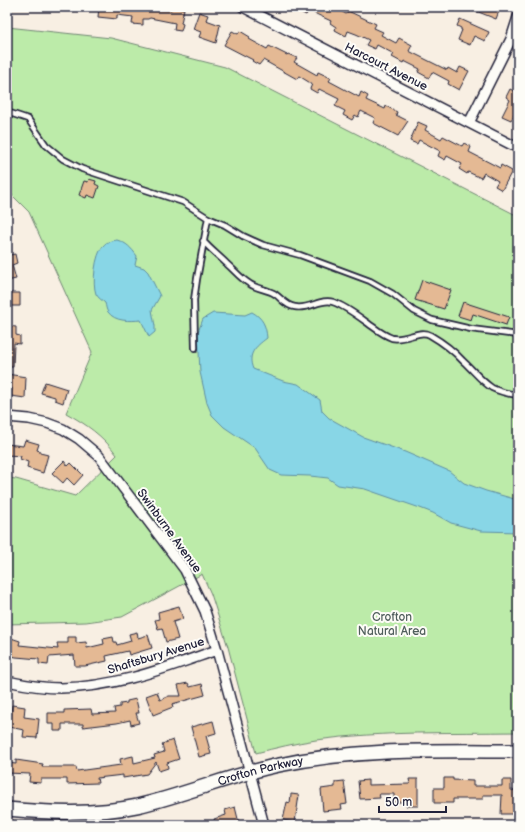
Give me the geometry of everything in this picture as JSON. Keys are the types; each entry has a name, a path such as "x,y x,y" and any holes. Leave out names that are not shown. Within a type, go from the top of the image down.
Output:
{"street":[{"name":"Harcourt Avenue","path":"243,7 518,148"},
{"path":"470,123 515,36 518,17"},
{"name":"Swinburne Avenue","path":"7,417 29,419 47,423 63,429 79,439 99,456 185,570 205,611 217,650 264,825"},
{"name":"Shaftsbury Avenue","path":"7,682 30,686 60,688 119,682 217,650"},
{"name":"Crofton Parkway","path":"7,809 77,813 136,806 172,797 250,772 320,757 398,751 518,751"}],"lane":[{"path":"7,112 28,119 46,145 62,159 82,169 183,202 208,218 225,225 243,236 370,281 393,294 414,311 432,320 471,329 518,335"},
{"path":"196,348 194,300 196,279 208,218"},
{"path":"203,241 242,279 251,285 274,294 286,304 293,307 302,308 324,301 331,301 383,334 391,337 404,338 424,333 429,334 463,360 484,382 493,389 518,395"}],"green space":[{"name":"Crofton Natural Area","path":"7,27 111,38 225,67 518,216 518,539 516,538 518,549 518,732 417,733 341,737 308,741 256,753 228,647 211,594 202,574 122,617 86,622 7,624 7,478 16,479 75,496 117,455 94,431 66,413 92,352 29,212 7,190"}],"water":[{"path":"117,240 126,244 135,253 137,256 135,265 144,268 148,272 160,296 152,310 155,332 149,337 141,320 128,321 115,318 107,311 105,303 96,294 94,276 100,250 105,244"},
{"path":"252,312 259,317 263,323 267,338 253,351 251,364 253,369 283,381 298,384 320,400 322,411 329,418 363,437 405,452 449,471 464,483 518,500 518,532 481,531 451,523 433,513 365,489 338,485 328,478 281,475 270,470 255,448 224,427 212,415 207,403 200,372 198,332 203,319 213,313 245,315"}],"building":[{"path":"99,7 154,7 171,10 173,7 184,9 181,23 183,24 181,31 174,30 175,23 150,18 143,19 143,25 132,24 133,17 117,15 117,19 98,17"},
{"path":"291,7 333,7 346,14 348,11 376,24 374,28 383,32 381,35 396,43 399,38 412,45 409,51 447,70 448,68 457,73 460,67 469,71 459,90 448,84 449,81 432,72 429,78 418,72 420,69 392,57 394,54 377,45 375,49 366,45 369,40 348,31 346,36 335,30 336,27 330,23 331,21 309,10 306,15"},
{"path":"466,7 490,7 499,11 496,19"},
{"path":"199,12 208,15 206,20 220,25 216,43 199,37 201,32 193,29"},
{"path":"460,19 489,32 485,41 474,36 470,45 458,40 462,30 457,26"},
{"path":"232,31 238,34 240,31 250,37 249,39 267,49 269,46 297,58 294,62 317,75 318,72 331,78 329,81 359,97 361,92 368,96 366,100 385,109 386,106 397,112 396,115 408,121 398,136 373,123 375,118 361,111 358,117 355,115 352,120 343,115 345,111 335,106 339,99 319,89 317,93 310,89 312,84 299,76 297,79 263,60 259,65 252,61 253,60 224,45"},
{"path":"510,89 518,93 518,115 515,113 511,120 502,116 510,100 506,97"},
{"path":"418,122 427,126 425,130 441,139 443,136 462,146 464,143 471,147 469,152 500,168 501,165 512,171 502,190 495,186 498,181 484,173 481,178 468,172 467,174 459,169 462,164 447,156 445,160 438,156 440,151 419,140 417,144 410,141"},
{"path":"89,179 96,181 95,184 99,186 95,198 87,195 86,198 79,195 84,181 88,182"},
{"path":"15,254 17,263 12,265 16,279 7,281 7,255"},
{"path":"422,280 451,290 444,309 415,300"},
{"path":"7,293 20,293 20,306 7,306"},
{"path":"463,302 509,317 506,325 473,314 471,320 458,316"},
{"path":"7,326 16,327 16,335 20,336 20,344 14,343 13,367 7,367"},
{"path":"7,374 26,377 25,398 11,396 12,388 7,388"},
{"path":"45,382 67,389 63,403 55,400 55,397 41,393"},
{"path":"25,440 39,444 37,450 40,451 40,453 48,455 43,473 27,468 28,462 20,459 21,456 7,455 7,444 23,446"},
{"path":"64,461 68,466 71,463 83,475 74,485 67,478 63,483 52,473"},
{"path":"179,606 183,619 173,622 178,639 166,642 162,628 158,629 155,620 159,619 158,612"},
{"path":"137,632 138,638 148,635 152,648 129,655 128,651 106,656 107,661 85,666 75,666 74,655 49,657 48,665 39,664 39,659 7,655 8,637 20,641 19,645 58,649 57,643 68,643 68,637 76,637 76,643 86,642 87,648 104,644 103,639 113,637 114,642 116,642 117,645 131,641 129,634"},
{"path":"188,683 190,687 202,684 205,695 172,704 173,707 153,715 146,696 157,692 160,700 169,696 181,696 178,685"},
{"path":"136,699 139,713 136,713 139,723 131,725 130,720 83,727 83,724 62,724 62,731 54,731 54,724 48,724 48,713 64,713 64,710 91,709 92,714 115,713 114,708 120,707 120,704"},
{"path":"12,705 25,707 24,717 39,719 37,738 23,737 24,730 9,727"},
{"path":"213,721 216,733 206,736 211,754 199,757 191,727"},
{"path":"173,740 179,759 167,763 168,768 159,771 156,762 147,774 123,778 123,775 97,778 98,783 67,784 67,779 41,779 41,783 29,782 30,774 7,773 7,763 16,764 16,760 43,764 42,767 76,767 77,771 121,765 120,759 133,756 134,763 155,758 154,755 164,752 162,744"},
{"path":"444,778 473,781 473,786 502,786 502,780 511,780 511,790 518,791 518,805 513,805 514,814 501,814 502,795 483,795 483,799 453,799 453,803 434,803 434,788 444,788"},
{"path":"409,779 418,779 418,806 406,806 406,802 394,802 394,794 379,794 380,798 360,799 358,781 368,780 368,785 410,784"},
{"path":"344,781 347,804 341,805 342,809 323,811 321,789 335,787 335,782"},
{"path":"291,794 299,795 295,822 283,820 287,802 290,803"},
{"path":"235,807 239,823 234,825 216,825 214,819 226,815 225,810"}]}
